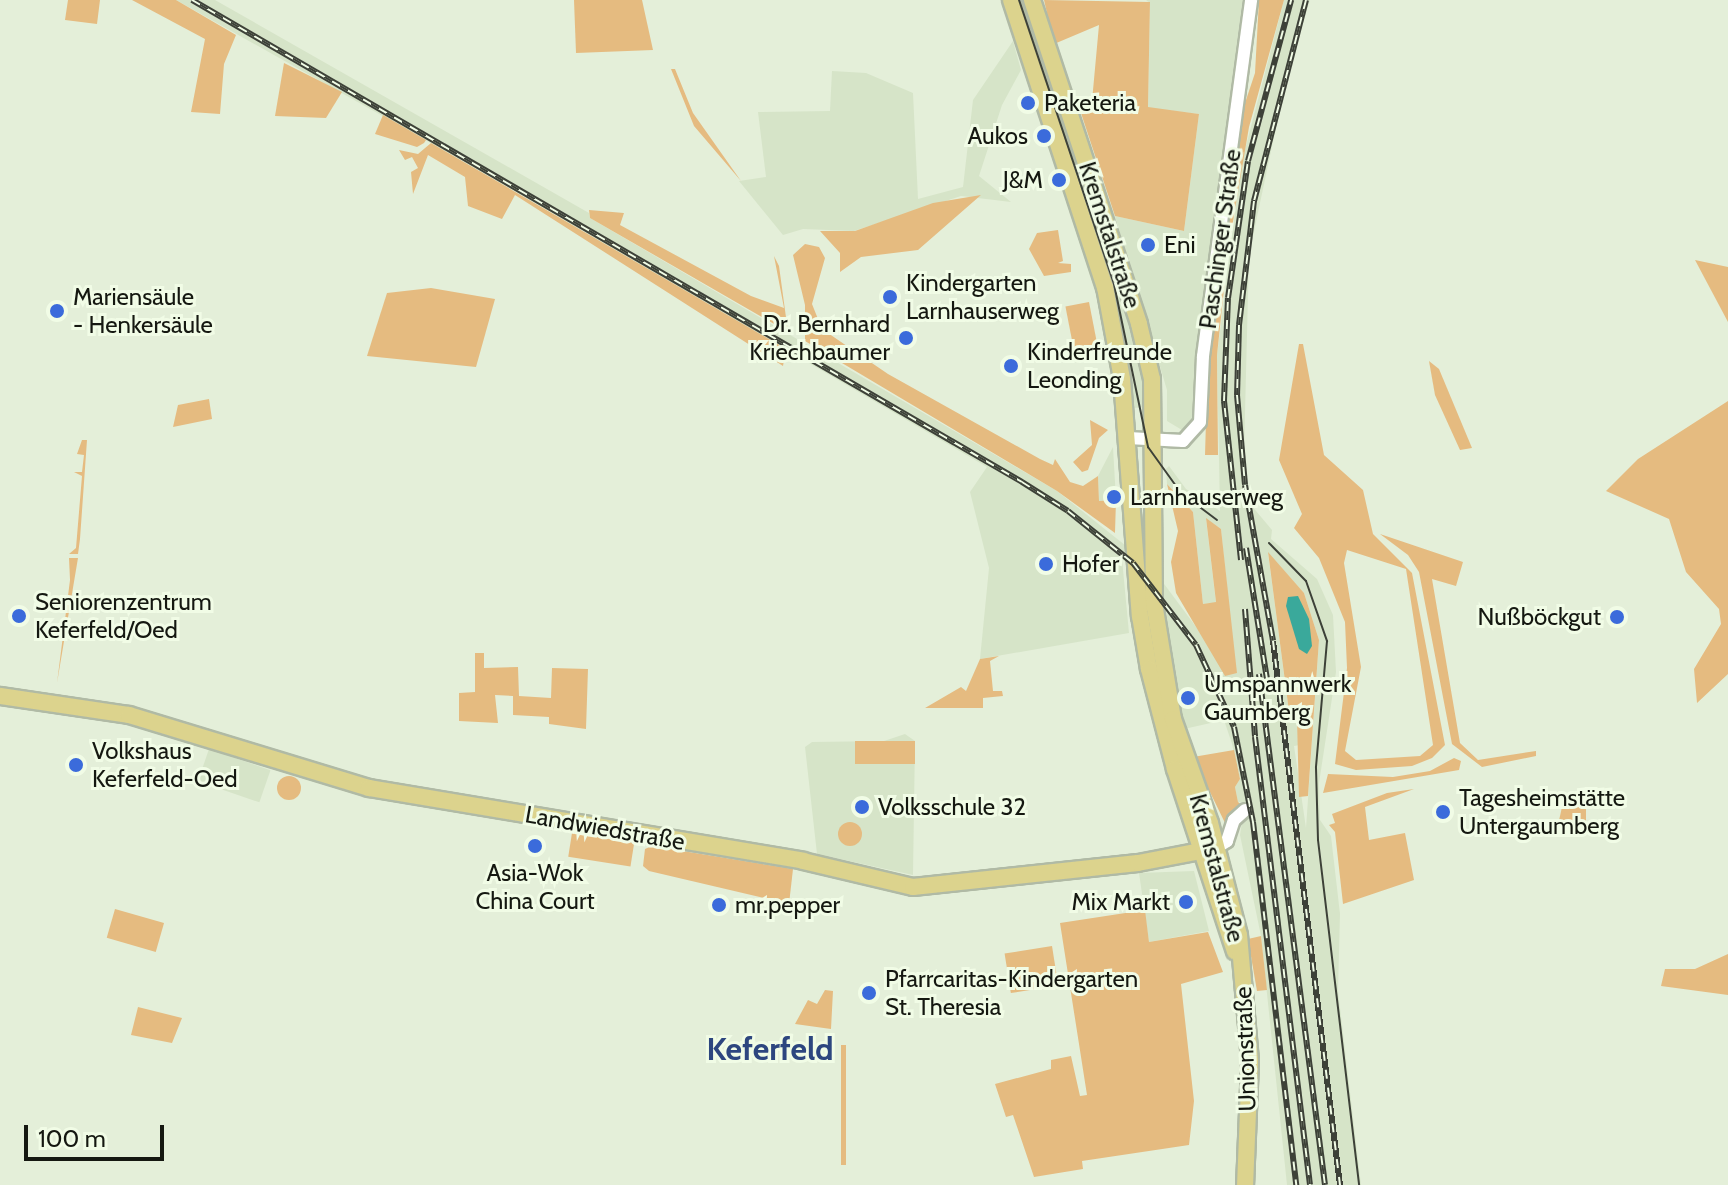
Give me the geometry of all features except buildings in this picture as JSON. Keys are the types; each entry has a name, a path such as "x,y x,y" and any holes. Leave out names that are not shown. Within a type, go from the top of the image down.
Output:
{"main road":[{"name":"Kremstalstraße","path":"1011,0 1099,266 1117,348 1128,438 1146,654 1239,935 1240,960"},
{"name":"Kremstalstraße","path":"1032,0 1147,352 1153,440 1153,587 1161,659 1173,719 1209,850"},
{"name":"Landwiedstraße","path":"0,696 137,717 369,788 803,861 913,887 1209,850"},
{"name":"Unionstraße","path":"1240,960 1250,1062 1245,1185"},
{"name":"Unionstraße","path":"1233,1185 1246,1138"}],"street":[{"name":"Paschinger Straße","path":"1153,440 1183,441 1200,422 1203,356 1251,0"},
{"path":"1128,438 1153,440"},
{"path":"1209,850 1227,841 1234,820 1245,810"}],"shaded area":[{"path":"68,0 100,0 97,24 65,20"},
{"path":"132,0 176,0 236,35 224,64 220,114 191,112 205,39"},
{"path":"176,0 215,0 589,213 590,218 1057,491 1150,565 1208,643 1227,587 1221,529 1206,519 1216,603 1203,604 1193,512 1167,484 1166,469 1169,466 1186,489 1220,511 1217,355 1241,165 1284,0 1310,0 1289,66 1249,255 1244,453 1251,505 1272,530 1271,539 1317,579 1333,615 1336,672 1319,783 1320,820 1331,836 1340,914 1338,991 1361,1185 1287,1185 1261,936 1240,835 1245,802 1238,802 1235,787 1240,779 1232,744 1224,720 1184,729 1170,662 1166,609 1129,565 1122,559 1129,633 980,659 989,568 970,492 987,467 477,169","holes":["1268,553 1304,593 1319,640 1306,828 1294,746 1300,745 1297,718 1290,719"]},
{"path":"574,0 642,0 653,50 576,53"},
{"path":"1016,0 1027,0 1138,336 1150,407 1132,408"},
{"path":"1044,0 1150,2 1148,107 1199,114 1184,231 1115,216 1079,107 1092,101 1099,25 1054,44"},
{"path":"1146,0 1244,0 1196,355 1194,418 1182,430 1167,421 1167,390 1115,216 1184,231 1199,114 1148,108 1150,3"},
{"path":"1259,0 1284,0 1249,127 1227,257 1222,254 1245,103 1255,73"},
{"path":"1013,41 1021,70 1002,105 979,176 1011,202 961,196 854,231 803,229 783,235 739,181 766,177 758,112 830,111 832,71 866,73 913,93 918,199 963,187 973,100"},
{"path":"284,63 342,92 326,118 275,116"},
{"path":"671,69 675,69 693,113 741,181 694,126"},
{"path":"383,115 426,140 417,147 375,134"},
{"path":"431,143 786,349 783,366 515,195 502,219 468,206 465,177 428,155 413,194 411,172 418,168 412,157 405,160 399,150 418,154"},
{"path":"981,195 918,250 861,257 840,272 840,253 820,231 855,231 933,203"},
{"path":"589,210 624,213 620,225 751,296 784,308 774,256 779,266 788,332 590,218"},
{"path":"1058,230 1063,261 1058,263 1071,264 1071,272 1044,276 1029,249 1037,233"},
{"path":"805,244 819,247 825,258 812,304 822,329 888,374 1040,459 1053,465 1055,459 1070,482 1083,486 1098,476 1099,501 1116,500 1115,533 1057,491 805,341 805,305 793,255"},
{"path":"1695,260 1728,267 1728,322"},
{"path":"1227,261 1217,355 1218,455 1205,455 1208,353 1221,263"},
{"path":"431,288 495,299 476,367 367,356 387,293"},
{"path":"1089,302 1099,353 1075,358 1065,307"},
{"path":"1299,344 1303,344 1324,455 1363,490 1373,534 1412,573 1445,745 1432,758 1412,766 1356,770 1335,764 1347,668 1345,622 1319,558 1294,528 1302,514 1279,460","holes":["1347,550 1406,569 1433,745 1420,756 1356,760 1345,751 1361,667 1344,563"]},
{"path":"1429,361 1439,369 1472,448 1460,450 1435,395"},
{"path":"209,399 212,419 173,427 178,405"},
{"path":"1728,401 1728,674 1697,703 1694,669 1721,624 1719,609 1686,572 1669,519 1606,491 1638,459"},
{"path":"1090,420 1108,430 1099,438 1088,470 1082,472 1073,462 1092,445"},
{"path":"82,440 87,440 80,539 78,554 69,554 76,548 82,476 74,472 82,472 84,455 77,454"},
{"path":"1113,447 1116,500 1099,501 1098,476"},
{"path":"1167,484 1193,512 1203,604 1216,602 1206,518 1221,529 1237,673 1225,676 1176,593 1171,562 1178,531"},
{"path":"1380,534 1463,562 1456,586 1432,579 1460,743 1478,760 1536,751 1536,756 1482,767 1452,744 1419,572 1408,555"},
{"path":"1268,552 1304,593 1319,640 1308,796 1299,797 1297,719 1290,719"},
{"path":"69,558 78,558 57,683 70,580"},
{"path":"475,653 484,653 484,668 518,667 519,696 551,698 552,668 588,669 586,729 549,724 549,717 513,715 513,696 495,695 498,723 459,721 459,693 475,692"},
{"path":"999,656 990,661 993,691 1002,691 1003,696 983,698 983,708 925,708 961,687 966,691 980,659"},
{"name":"Volksschule 32","path":"905,734 915,741 913,875 817,854 805,747 812,742 884,741"},
{"path":"855,741 915,741 915,764 855,764"},
{"path":"209,749 270,770 259,802 198,781"},
{"path":"1234,750 1240,779 1235,787 1238,802 1243,806 1233,811 1226,825 1193,757"},
{"path":"1454,758 1461,761 1459,770 1323,793 1328,774 1393,777 1430,771"},
{"path":"289,776 298,779 301,788 298,797 289,800 280,797 277,788 280,779"},
{"path":"1414,789 1365,807 1369,840 1405,833 1414,880 1343,904 1335,832 1329,825 1335,823 1332,814 1387,793"},
{"path":"1562,807 1586,807 1586,825 1558,825"},
{"path":"850,822 858,826 862,834 858,842 850,846 842,842 838,834 842,826"},
{"path":"572,833 634,843 630,867 568,857"},
{"path":"652,846 793,869 789,904 649,871 643,866 645,849"},
{"path":"1194,871 1209,931 1149,942 1139,873"},
{"path":"115,909 164,923 156,952 107,938"},
{"path":"1145,910 1149,942 1208,932 1223,972 1181,984 1194,1101 1189,1145 1082,1161 1083,1169 1034,1177 1013,1115 1006,1117 995,1084 1051,1069 1051,1060 1071,1056 1080,1096 1087,1095 1060,923"},
{"path":"1261,936 1267,990 1257,991 1248,939"},
{"path":"1052,946 1058,986 1011,993 1005,954"},
{"path":"1728,954 1728,995 1661,986 1665,969 1695,969"},
{"path":"825,990 833,991 831,1029 795,1024 808,1000 817,1004"},
{"path":"138,1007 182,1018 172,1043 131,1035"},
{"path":"841,1045 846,1045 846,1165 841,1165"}],"water":[{"path":"1298,596 1309,619 1312,646 1307,654 1299,649 1286,606 1288,597"}],"tram line":[{"path":"1019,0 1114,284 1148,447 1181,493 1217,520"},
{"path":"1269,543 1306,581 1327,641 1316,768 1318,840 1359,1185"}],"railway":[{"path":"192,0 1022,482 1068,511 1133,563 1196,645 1234,727 1253,822 1296,1185"},
{"path":"1241,560 1224,401 1228,298 1248,161 1291,0"},
{"path":"1306,0 1254,201 1239,325 1237,395 1245,485 1273,641 1340,1185"},
{"path":"1246,548 1268,686"},
{"path":"1245,609 1255,737 1310,1185"},
{"path":"1259,674 1325,1185"}],"place":[{"name":"Paketeria","path":"1028,103"},
{"name":"Aukos","path":"1044,136"},
{"name":"J&M","path":"1059,180"},
{"name":"Eni","path":"1148,245"},
{"name":"Kindergarten Larnhauserweg","path":"890,297"},
{"name":"Mariensäule - Henkersäule","path":"57,311"},
{"name":"Dr. Bernhard Kriechbaumer","path":"906,338"},
{"name":"Kinderfreunde Leonding","path":"1011,366"},
{"name":"Larnhauserweg","path":"1114,497"},
{"name":"Hofer","path":"1046,564"},
{"name":"Seniorenzentrum Keferfeld/Oed","path":"19,616"},
{"name":"Nußböckgut","path":"1617,617"},
{"name":"Umspannwerk Gaumberg","path":"1188,698"},
{"name":"Volkshaus Keferfeld-Oed","path":"76,765"},
{"name":"Volksschule 32","path":"862,807"},
{"name":"Tagesheimstätte Untergaumberg","path":"1443,812"},
{"name":"Asia-Wok China Court","path":"535,846"},
{"name":"Mix Markt","path":"1186,902"},
{"name":"mr.pepper","path":"719,905"},
{"name":"Pfarrcaritas-Kindergarten St. Theresia","path":"869,993"}],"district":[{"name":"Keferfeld","path":"770,1049"}]}
